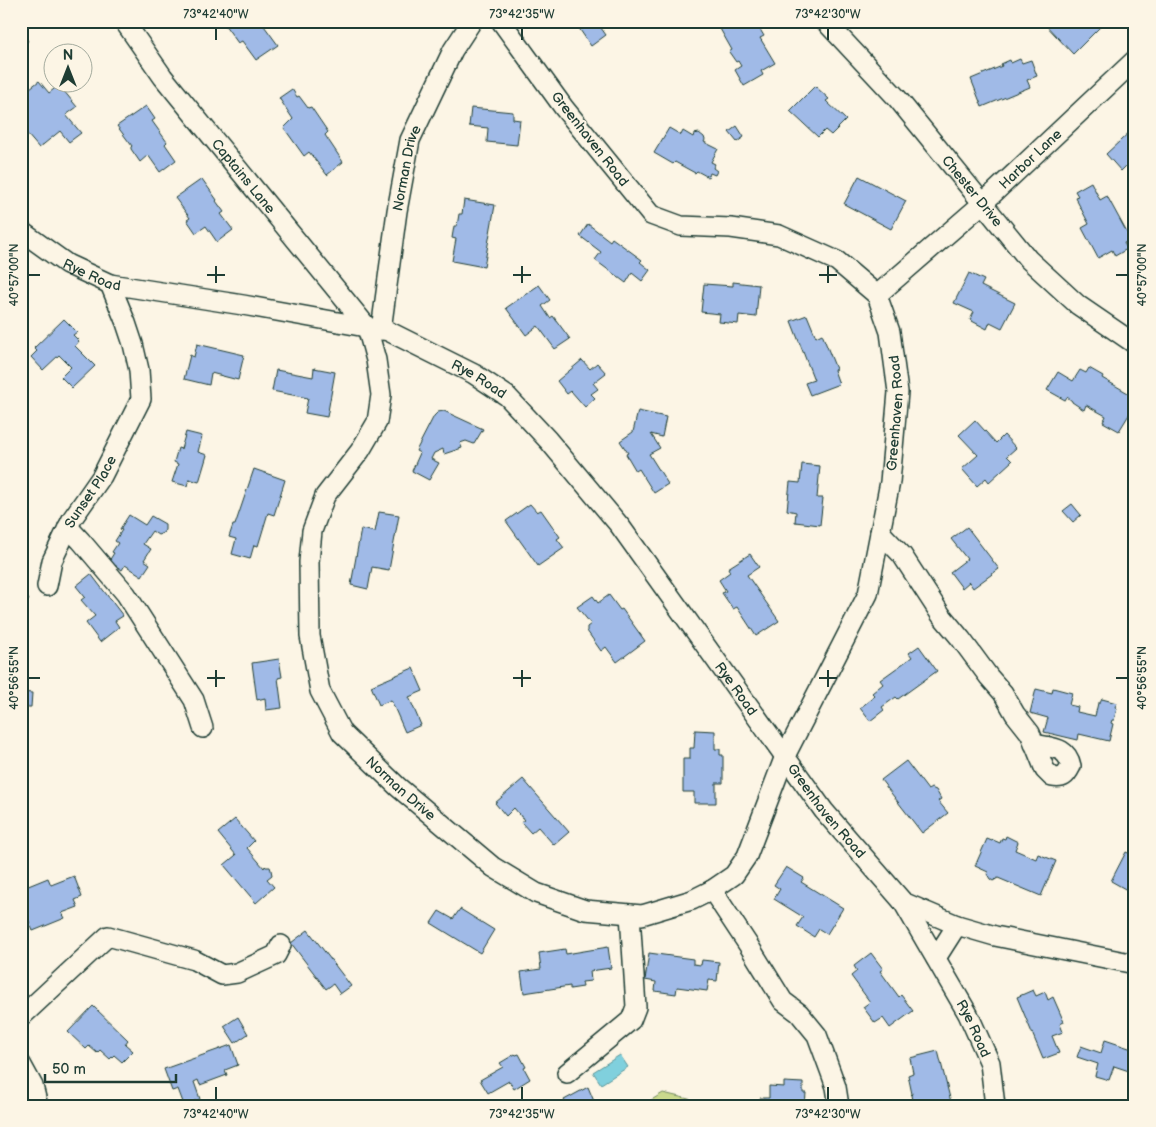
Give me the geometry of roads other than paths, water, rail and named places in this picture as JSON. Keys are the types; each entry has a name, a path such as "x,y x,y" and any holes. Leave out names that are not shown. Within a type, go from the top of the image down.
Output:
{"street":[{"name":"Captains Lane","path":"124,21 163,77 374,329"},
{"name":"Norman Drive","path":"472,21 454,50 410,140 374,329 381,395 377,422 360,450 325,496 312,531 309,562 310,636 320,691 342,733 398,786 493,867 536,894 585,910 642,915 692,900 712,890 734,875 746,856 785,756"},
{"name":"Greenhaven Road","path":"502,21 564,108 651,215 681,226 731,228 779,235 837,261 877,295 890,332 898,392 890,482 868,594 785,756 824,811 903,902 957,925 995,936 1135,964"},
{"name":"Chester Drive","path":"825,21 897,98 1028,259 1078,305 1135,344"},
{"name":"Harbor Lane","path":"877,295 982,204 1135,60"},
{"name":"Rye Road","path":"21,231 67,264 110,284 388,331 474,374 507,396 548,440 620,526 785,756"},
{"name":"Sunset Place","path":"47,586 52,561 68,527 102,476 140,399 139,370 134,344 110,284"},
{"path":"68,527 126,594 194,700 203,728"},
{"path":"880,532 902,555 941,615 1003,694 1015,714 1030,733 1034,744"},
{"path":"712,890 783,1001 799,1013 817,1035 836,1087 839,1106"},
{"name":"Rye Road","path":"903,902 968,1014 990,1063 995,1106"},
{"path":"567,1073 631,1020 636,1007 630,914"},
{"path":"936,958 957,925"},
{"path":"21,1017 108,936 194,960 222,975 237,972 276,955 281,945"},
{"path":"21,1064 33,1086 38,1106"}],"water":[{"path":"620,1055 628,1067 601,1084 593,1072"}]}
